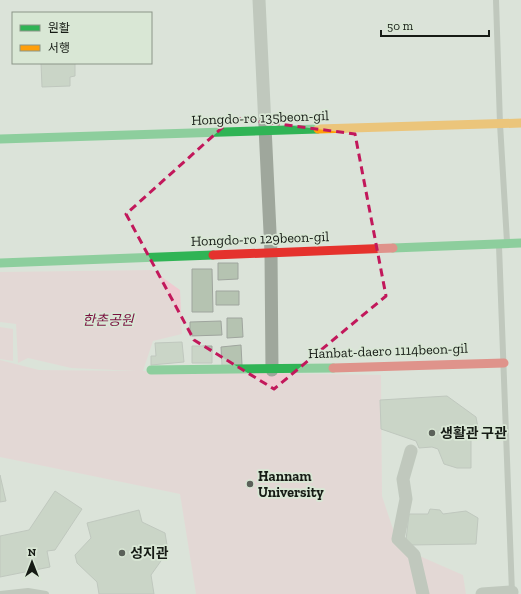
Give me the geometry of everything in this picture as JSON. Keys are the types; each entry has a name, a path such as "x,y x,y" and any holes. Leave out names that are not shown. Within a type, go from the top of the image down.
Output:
{"street":[{"path":"259,0 264,132 271,253 272,370"},
{"name":"Hongdo-ro 135beon-gil","path":"0,139 521,123"},
{"name":"Hongdo-ro 129beon-gil","path":"0,263 521,243"},
{"name":"Hanbat-daero 1114beon-gil","path":"151,370 272,370 504,363"},
{"path":"411,451 403,479 406,499 398,539 414,555 423,594"},
{"path":"482,594 512,593"}],"lane":[{"path":"496,0 503,244 504,363 512,593"},
{"path":"0,594 28,591 46,594"}],"highlighted area":[{"path":"233,118 355,134 386,296 274,389 194,340 126,214"}],"green space":[{"name":"한촌공원","path":"152,270 180,290 182,334 153,341 143,371 381,375 382,496 399,547 463,575 466,594 196,594 180,494 0,457 0,360 39,370 136,371 71,368 28,358 18,363 16,324 0,322 0,272"},
{"path":"0,327 13,329 13,361 0,359"}],"building":[{"path":"41,64 75,64 75,76 70,77 70,86 42,87"},
{"path":"218,263 238,263 238,279 218,280"},
{"path":"192,269 212,269 213,312 192,312"},
{"path":"216,291 239,291 239,305 216,305"},
{"path":"227,318 242,318 243,337 227,338"},
{"path":"221,321 222,335 190,336 190,322"},
{"path":"182,342 184,362 151,365 151,356 156,356 155,343"},
{"path":"241,345 242,365 222,366 221,347"},
{"path":"192,346 212,346 212,363 192,363"},
{"name":"생활관 구관","path":"447,396 476,417 478,428 471,433 471,468 457,468 444,464 438,449 432,447 419,448 416,441 381,429 380,400"},
{"path":"0,475 6,501 0,502"},
{"path":"55,491 82,509 55,550 47,551 50,567 0,577 0,536 29,530"},
{"path":"430,509 440,510 443,514 466,511 478,518 476,544 410,545 406,540 409,514 428,514"},
{"name":"성지관","path":"139,510 142,522 165,533 168,551 151,575 154,594 99,594 97,582 77,563 75,555 91,538 87,523"}],"traffic: fast":[{"path":"0,139 318,129"},
{"path":"393,248 521,243"},
{"path":"0,263 213,255"},
{"path":"151,370 333,368"}],"traffic: slow":[{"path":"318,129 521,123"}],"traffic: jam":[{"path":"213,255 393,248"},
{"path":"333,368 504,363"}],"place":[{"name":"생활관 구관","path":"432,433"},
{"name":"Hannam University","path":"250,484"},
{"name":"성지관","path":"122,553"}]}
